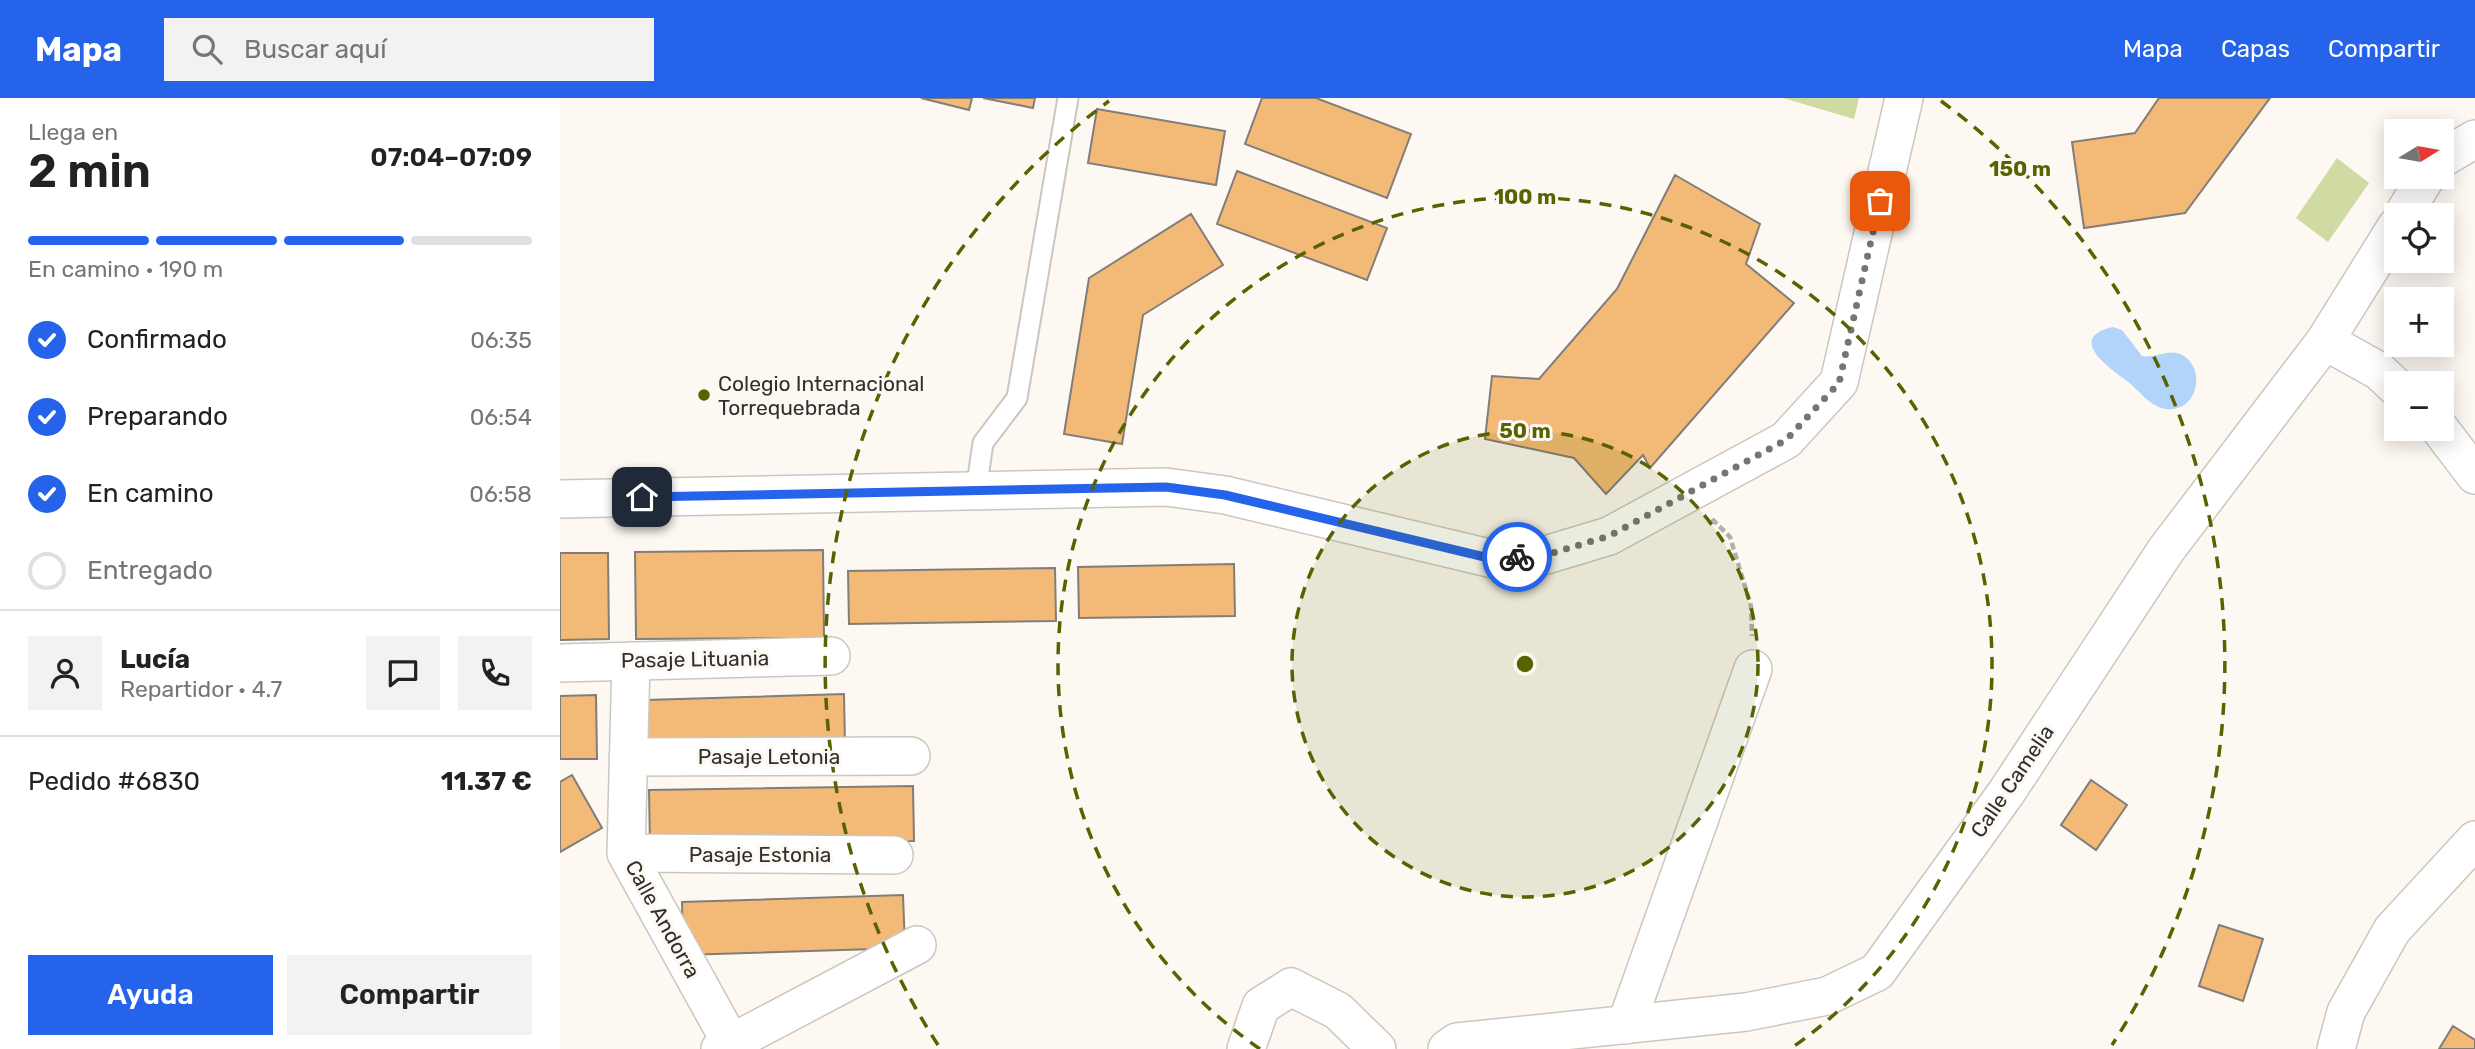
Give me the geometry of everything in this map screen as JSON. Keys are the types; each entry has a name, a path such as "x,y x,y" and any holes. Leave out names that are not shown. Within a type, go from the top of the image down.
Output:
{"street":[{"path":"560,499 1166,487 1225,495 1493,559 1546,555 1609,536 1786,440 1839,383 1904,98"},
{"path":"2454,151 2475,139"},
{"name":"Calle Camelia","path":"1447,1049 1457,1042 1746,1012 1827,996 1877,972 2006,793 2166,550 2325,341 2384,246"},
{"path":"2325,341 2384,376"},
{"path":"2449,441 2475,475"},
{"name":"Pasaje Lituania","path":"560,663 831,656"},
{"name":"Calle Andorra","path":"631,661 626,853 726,1046 917,945"},
{"path":"1626,1025 1752,669"},
{"name":"Pasaje Letonia","path":"628,757 911,756"},
{"path":"2336,1049 2346,1012 2392,930 2475,840"},
{"name":"Pasaje Estonia","path":"626,853 894,855"},
{"path":"1246,1049 1261,1006 1291,987 1338,1011 1377,1049"}],"lane":[{"path":"976,491 983,443 1017,398 1068,98"}],"path":[{"path":"1730,537 1751,606"}],"green space":[{"path":"1783,98 1859,98 1854,119"},
{"path":"2337,158 2369,183 2328,242 2296,218"}],"water":[{"path":"2113,327 2122,330 2142,356 2174,353 2184,356 2191,363 2195,372 2195,390 2185,405 2176,409 2160,408 2102,361 2092,345 2093,338 2099,332"}],"building":[{"path":"921,98 972,98 969,110"},
{"path":"983,98 1035,98 1033,108"},
{"path":"1262,98 1316,98 1411,134 1387,198 1245,144"},
{"path":"2159,98 2270,98 2185,213 2084,228 2072,142 2135,133"},
{"path":"1097,109 1225,131 1216,185 1088,163"},
{"path":"1237,171 1387,228 1367,280 1217,224"},
{"path":"1675,175 1760,224 1746,264 1794,303 1650,468 1643,455 1606,494 1574,458 1485,439 1492,376 1539,379 1617,289"},
{"path":"1191,214 1223,265 1143,315 1122,444 1064,434 1089,278"},
{"path":"823,550 824,638 636,639 635,552"},
{"path":"560,553 608,553 609,639 560,640"},
{"path":"1234,564 1235,616 1079,618 1078,567"},
{"path":"1055,568 1056,621 849,624 848,571"},
{"path":"844,694 845,745 647,752 646,700"},
{"path":"596,695 597,759 560,759 560,696"},
{"path":"572,775 602,828 560,852 560,782"},
{"path":"2091,780 2127,805 2096,850 2061,825"},
{"path":"913,786 914,841 650,844 649,790"},
{"path":"903,895 905,948 683,955 682,902"},
{"path":"2219,925 2263,939 2243,1001 2199,986"},
{"path":"2453,1026 2475,1040 2475,1049 2439,1049"}],"way so far":[{"path":"1517,557 1546,555 1609,536 1786,440 1839,383 1880,201"}],"place":[{"name":"Colegio Internacional Torrequebrada","path":"704,395"}],"route":[{"path":"642,497 1166,487 1225,495 1493,559 1517,557"}]}
